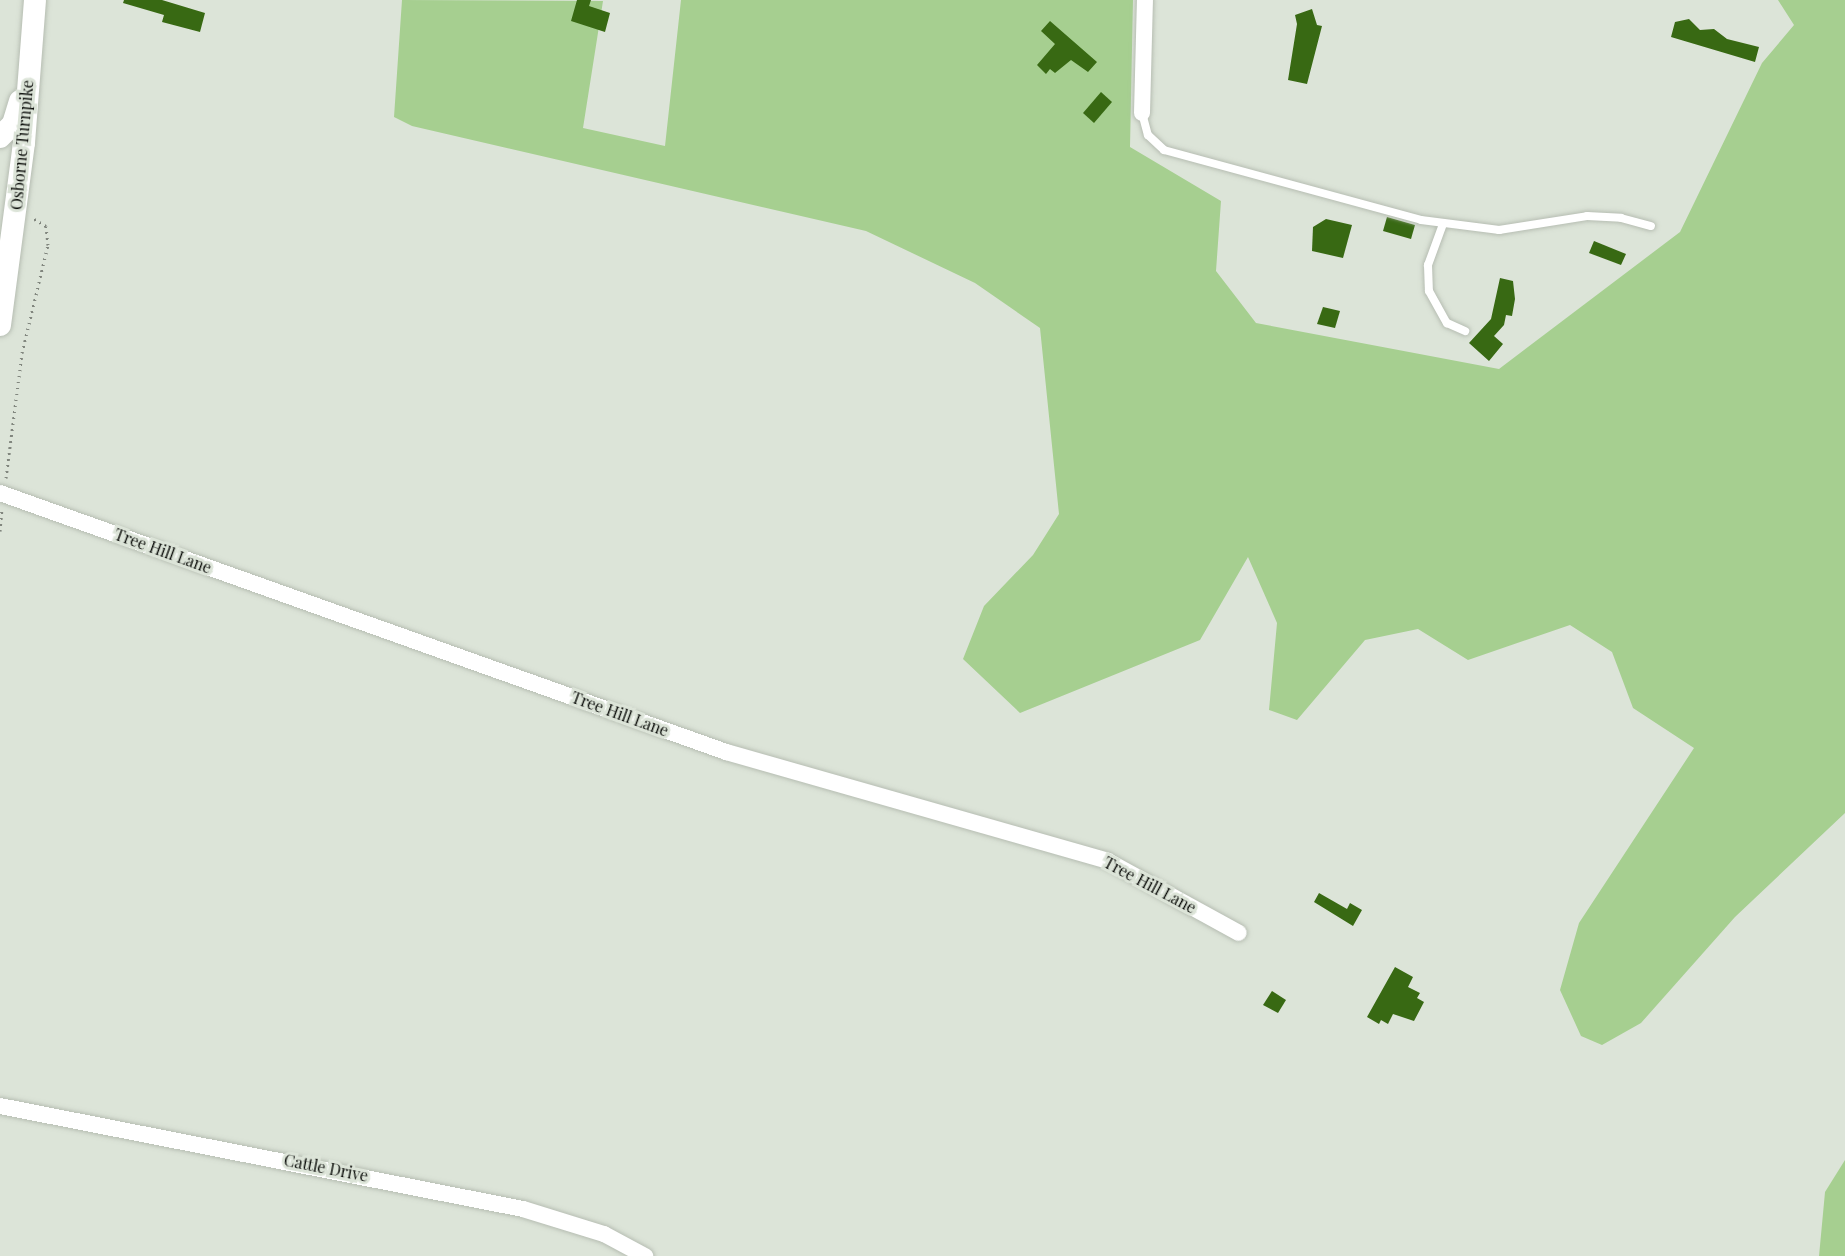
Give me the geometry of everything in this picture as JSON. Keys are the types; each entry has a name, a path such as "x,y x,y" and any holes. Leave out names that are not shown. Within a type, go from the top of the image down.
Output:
{"street":[{"name":"Osborne Turnpike","path":"0,325 6,254 24,143 26,83 35,0"},
{"path":"1143,113 1144,0"},
{"path":"0,137 13,124 26,83"},
{"name":"Tree Hill Lane","path":"2,493 726,752 1108,861 1239,933"},
{"name":"Cattle Drive","path":"0,1106 523,1209 604,1234 645,1256"}],"lane":[{"path":"1143,113 1148,135 1164,150 1443,224 1500,230 1587,216 1621,218 1651,226"},
{"path":"1443,224 1428,265 1429,291 1447,323 1465,331"}],"path":[{"path":"0,531 2,493 22,353 48,245 46,226 26,216"}],"green space":[{"path":"402,0 603,1 583,128 665,146 681,0 1133,0 1130,147 1221,201 1216,271 1256,323 1499,369 1680,232 1762,63 1794,25 1778,0 1845,0 1845,813 1735,917 1641,1023 1602,1045 1581,1036 1560,990 1579,923 1694,748 1633,708 1612,652 1570,625 1468,660 1418,629 1365,640 1297,720 1269,710 1277,623 1248,557 1200,640 1020,713 963,659 984,606 1033,555 1059,514 1040,328 975,283 866,231 412,126 394,117"},
{"path":"1845,1160 1845,1256 1819,1256 1825,1192"}],"building":[{"path":"124,0 162,0 205,13 200,32 162,22 164,15 123,3"},
{"path":"577,0 591,0 589,6 610,13 605,32 571,21"},
{"path":"1312,9 1317,25 1322,26 1307,84 1288,80 1297,24 1295,15"},
{"path":"1689,19 1700,30 1714,29 1727,39 1759,47 1755,62 1671,37 1675,22"},
{"path":"1050,21 1097,62 1088,72 1071,60 1055,73 1050,69 1046,74 1037,65 1055,44 1041,31"},
{"path":"1101,92 1112,102 1094,123 1083,113"},
{"path":"1387,217 1415,225 1411,239 1383,231"},
{"path":"1326,219 1352,225 1343,258 1312,251 1313,227"},
{"path":"1594,241 1626,254 1621,265 1589,253"},
{"path":"1500,278 1513,281 1515,299 1512,316 1506,315 1504,325 1494,336 1503,344 1489,361 1469,343 1491,319"},
{"path":"1323,307 1340,311 1335,328 1317,324"},
{"path":"1319,893 1347,909 1350,903 1362,910 1353,926 1314,902"},
{"path":"1395,967 1413,977 1408,987 1420,993 1417,998 1424,1002 1414,1021 1393,1014 1388,1024 1381,1020 1379,1024 1367,1017"},
{"path":"1272,991 1286,1000 1278,1013 1263,1005"}]}
